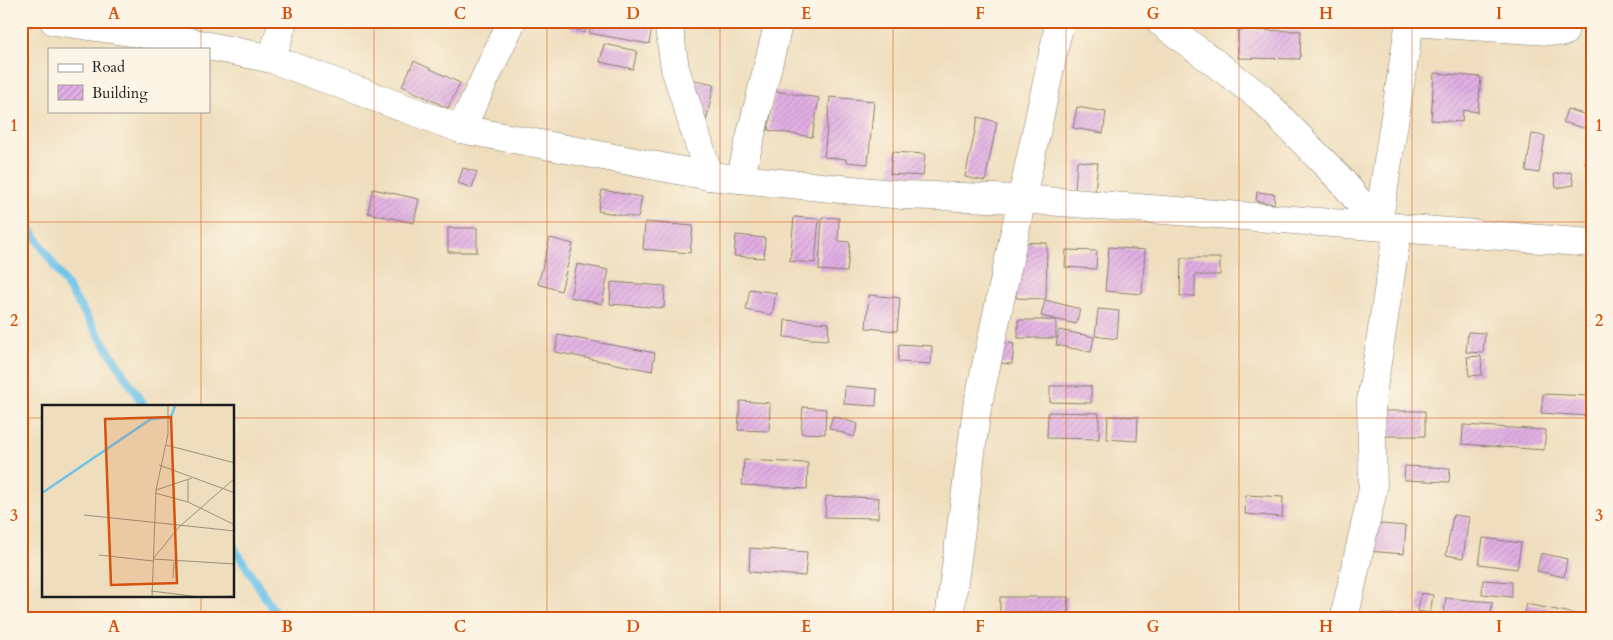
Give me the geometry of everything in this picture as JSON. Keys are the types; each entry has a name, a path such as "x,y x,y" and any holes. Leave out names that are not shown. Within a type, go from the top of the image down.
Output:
{"street":[{"path":"54,21 166,37 272,60 461,129 709,176 902,195 1021,199 1592,243"},
{"path":"272,60 283,21"},
{"path":"461,129 512,21"},
{"path":"668,21 675,68 709,176"},
{"path":"740,179 779,21"},
{"path":"950,619 977,408 1060,21"},
{"path":"1159,21 1260,97 1388,226"},
{"path":"1344,619 1373,490 1371,401 1410,22 1564,32"}],"building":[{"path":"553,21 589,21 585,33"},
{"path":"591,21 653,21 649,44 589,33"},
{"path":"1238,30 1301,31 1300,59 1238,58"},
{"path":"604,44 637,51 633,69 600,62"},
{"path":"414,61 460,83 448,108 402,86"},
{"path":"1434,73 1481,77 1478,112 1463,110 1462,122 1431,120"},
{"path":"690,79 714,84 705,127"},
{"path":"775,91 819,98 812,137 768,130"},
{"path":"830,97 874,101 868,164 824,157"},
{"path":"1077,107 1106,112 1103,133 1073,128"},
{"path":"1567,109 1590,116 1587,129 1563,122"},
{"path":"978,117 997,122 985,181 965,177"},
{"path":"1532,134 1545,136 1539,173 1526,171"},
{"path":"1588,141 1592,141 1592,165 1585,164"},
{"path":"892,152 925,154 923,176 890,174"},
{"path":"1077,161 1098,163 1095,192 1075,190"},
{"path":"463,168 477,172 472,188 458,183"},
{"path":"1571,172 1574,185 1556,188 1554,174"},
{"path":"373,189 419,199 414,223 368,213"},
{"path":"602,190 642,197 638,218 598,211"},
{"path":"1257,192 1275,194 1274,204 1256,201"},
{"path":"794,217 819,219 815,263 790,261"},
{"path":"822,217 839,218 838,241 850,242 847,272 819,270"},
{"path":"645,222 693,226 690,253 643,249"},
{"path":"448,228 477,228 477,252 448,252"},
{"path":"736,235 765,238 764,258 734,256"},
{"path":"550,238 573,244 561,291 538,284"},
{"path":"1017,242 1047,243 1046,299 1016,298"},
{"path":"1109,247 1145,250 1142,294 1105,291"},
{"path":"1066,250 1097,251 1096,269 1065,267"},
{"path":"1181,258 1220,258 1220,275 1195,275 1195,296 1180,296"},
{"path":"577,264 609,270 602,304 570,297"},
{"path":"611,282 665,286 664,308 610,304"},
{"path":"750,289 776,293 772,315 746,310"},
{"path":"869,295 900,298 897,331 866,328"},
{"path":"1045,300 1080,309 1076,324 1041,316"},
{"path":"1098,309 1119,311 1117,339 1095,336"},
{"path":"785,320 829,323 828,340 784,337"},
{"path":"1018,320 1056,320 1056,338 1018,338"},
{"path":"1059,330 1094,337 1091,352 1056,345"},
{"path":"1468,332 1485,333 1483,353 1466,352"},
{"path":"558,335 655,353 652,371 555,352"},
{"path":"1001,343 1014,344 1012,364 999,363"},
{"path":"899,344 932,346 931,364 898,362"},
{"path":"1481,356 1482,375 1469,376 1467,357"},
{"path":"845,386 877,389 876,406 844,404"},
{"path":"1050,386 1091,386 1091,403 1050,402"},
{"path":"1543,394 1591,396 1590,416 1541,413"},
{"path":"740,401 770,403 769,431 738,430"},
{"path":"803,407 826,409 825,434 801,433"},
{"path":"1378,411 1425,411 1425,436 1377,436"},
{"path":"1048,412 1099,413 1099,439 1047,438"},
{"path":"833,416 858,424 854,437 829,428"},
{"path":"1108,416 1138,417 1137,441 1107,439"},
{"path":"1463,425 1546,430 1544,450 1462,444"},
{"path":"744,460 808,463 807,489 742,485"},
{"path":"1405,466 1450,468 1449,482 1404,480"},
{"path":"1246,495 1283,497 1282,517 1245,514"},
{"path":"826,496 879,498 878,518 825,517"},
{"path":"1453,515 1469,517 1463,558 1446,555"},
{"path":"1369,523 1406,526 1404,554 1367,551"},
{"path":"1483,538 1521,543 1517,569 1479,564"},
{"path":"750,548 807,552 805,576 749,572"},
{"path":"1541,553 1567,559 1564,577 1537,571"},
{"path":"1483,580 1512,582 1512,597 1482,594"},
{"path":"1421,593 1433,595 1430,613 1418,611"},
{"path":"1000,597 1068,597 1068,619 1029,619 1029,613 1000,614"},
{"path":"1446,598 1492,602 1491,617 1444,613"},
{"path":"1526,604 1582,615 1582,619 1523,619"},
{"path":"1355,614 1426,615 1426,619 1355,619"}],"waterway":[{"path":"21,214 143,405"},
{"path":"235,549 279,619"}]}
